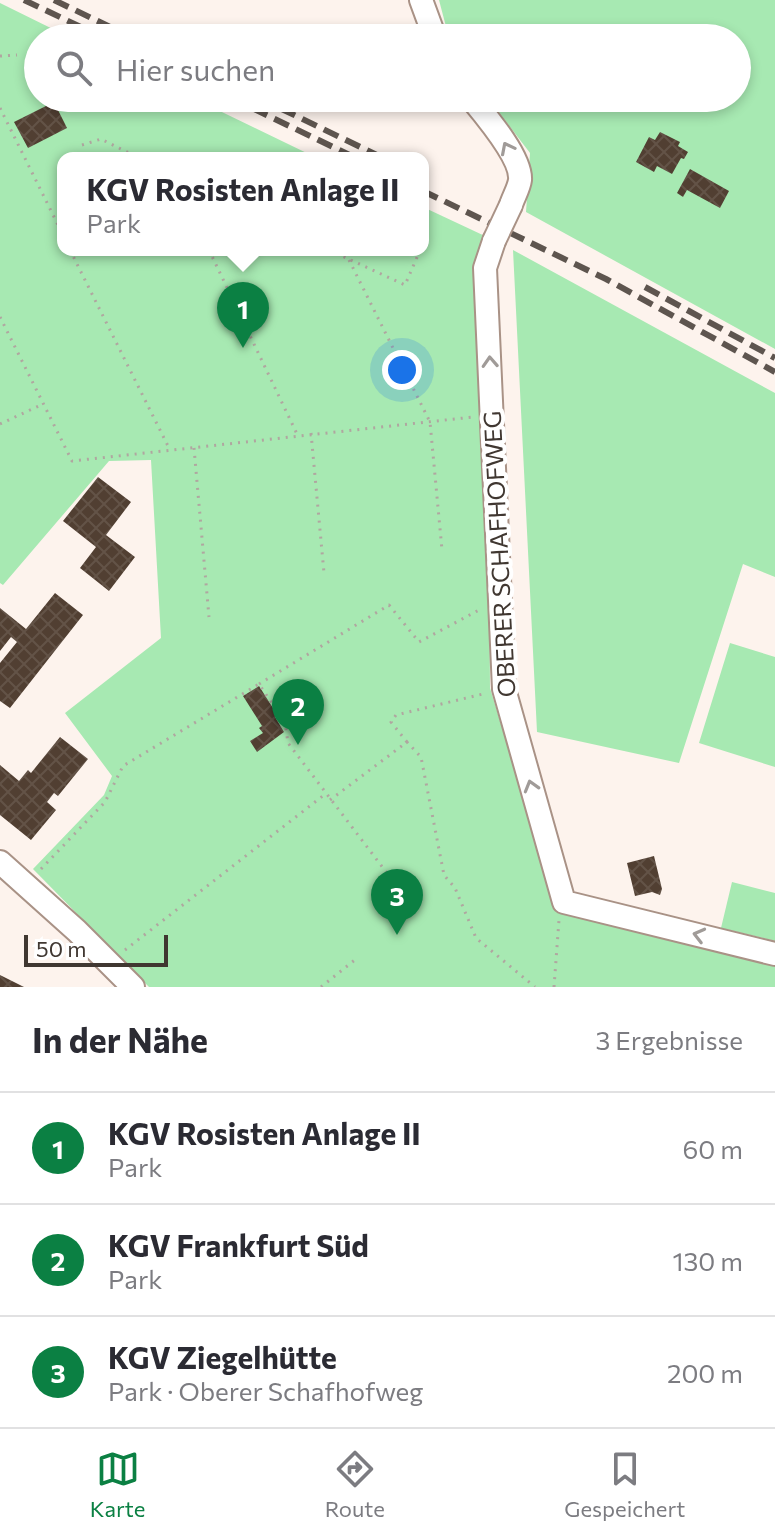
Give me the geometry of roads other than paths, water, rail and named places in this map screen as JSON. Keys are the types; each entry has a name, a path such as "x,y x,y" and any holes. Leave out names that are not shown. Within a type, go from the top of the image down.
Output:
{"street":[{"path":"421,0 430,24"},
{"name":"OBERER SCHAFHOFWEG","path":"482,112 500,134 520,179 485,268 504,689 564,902 775,954"},
{"path":"0,862 27,884 133,987"}],"railway":[{"path":"24,0 75,24"},
{"path":"54,0 104,24"},
{"path":"260,112 344,152"},
{"path":"288,112 371,152"},
{"path":"429,194 606,279 775,372"},
{"path":"645,287 775,358"}],"place":[{"name":"KGV Rosisten Anlage II","path":"243,348"},
{"name":"KGV Frankfurt Süd","path":"298,745"},
{"name":"KGV Ziegelhütte","path":"397,935"}]}
